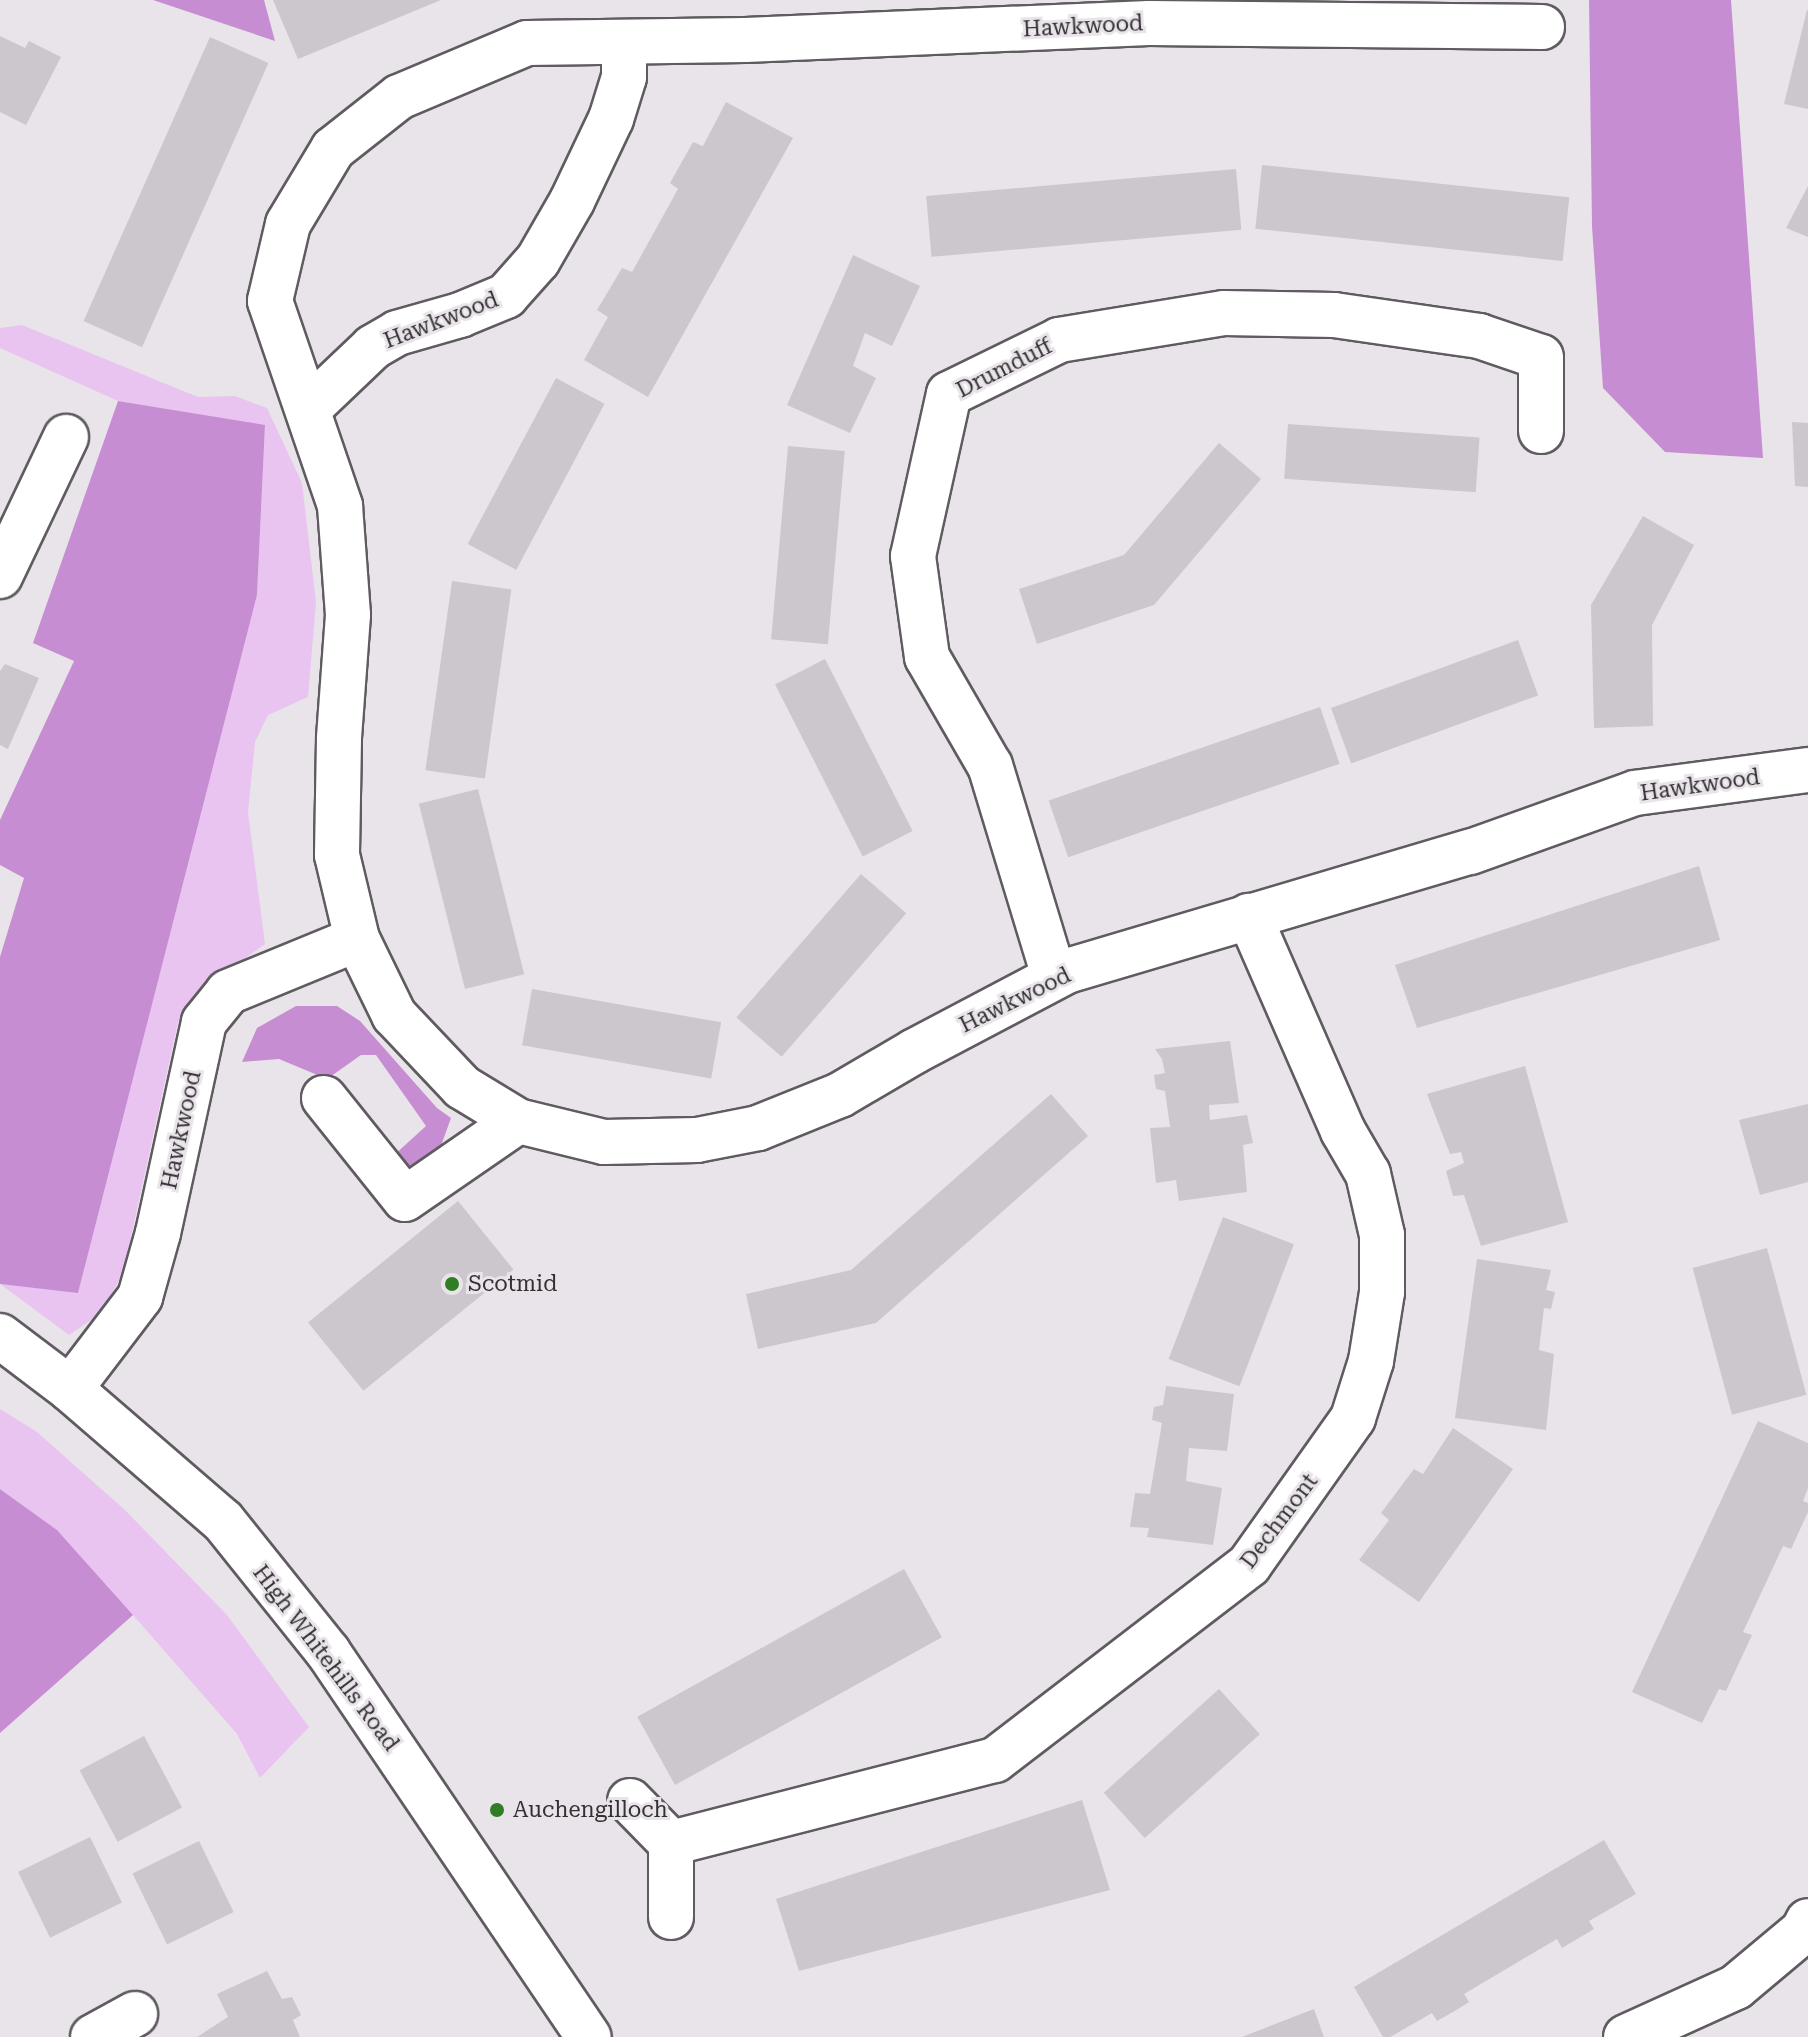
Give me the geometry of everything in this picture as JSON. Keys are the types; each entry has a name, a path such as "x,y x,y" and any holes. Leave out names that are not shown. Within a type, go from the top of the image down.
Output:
{"street":[{"name":"Hawkwood","path":"1542,27 1149,23 624,44 527,43 399,97 333,149 288,224 270,301 340,506 348,615 339,739 337,855 357,939 394,1015 462,1087 518,1121 604,1142 697,1140 758,1128 840,1095 1054,976 1470,852 1635,793 1808,770"},
{"name":"Hawkwood","path":"309,408 373,347 397,333 460,315 506,296 538,260 572,201 611,119 624,77 624,44"},
{"name":"Drumduff","path":"1054,976 990,766 927,657 913,556 949,394 1059,340 1224,313 1334,315 1479,336 1541,357 1541,431"},
{"path":"0,576 66,437"},
{"name":"Dechmont","path":"671,1843 995,1760 1249,1565 1353,1418 1371,1361 1382,1292 1382,1235 1368,1174 1343,1131 1249,916"},
{"name":"Hawkwood","path":"70,1389 140,1297 158,1233 204,1022 228,992 357,939"},
{"path":"324,1098 405,1199 518,1121"},
{"name":"High Whitehills Road","path":"0,1336 70,1389 223,1521 328,1652 589,2037"},
{"path":"630,1801 671,1843 671,1917"},
{"path":"1626,2037 1736,1987 1803,1931 1808,1921"},
{"path":"93,2037 135,2014"}],"shaded area":[{"path":"153,0 264,0 275,41"},
{"path":"1589,0 1731,0 1763,458 1665,452 1603,388 1592,226"},
{"path":"22,325 198,397 235,396 267,408 302,483 316,602 308,697 268,715 255,742 248,812 265,944 215,980 178,1022 123,1273 100,1314 69,1335 0,1284 78,1292 257,595 265,426 118,401 0,348 0,328"},
{"path":"118,401 265,425 257,595 78,1293 0,1284 0,957 24,878 0,865 0,820 74,661 33,643"},
{"path":"296,1006 337,1006 360,1021 437,1108 451,1118 438,1154 420,1170 392,1157 426,1126 376,1055 361,1055 327,1079 279,1059 242,1062 257,1028"},
{"path":"0,1409 37,1432 125,1510 227,1615 309,1727 260,1778 237,1734 57,1530 0,1489"},
{"path":"0,1489 57,1530 133,1615 0,1733"}],"building":[{"path":"273,0 441,0 298,59"},
{"path":"1808,10 1808,109 1784,104"},
{"path":"0,36 25,48 29,41 61,57 26,125 0,112"},
{"path":"210,37 268,63 142,347 84,321"},
{"path":"726,102 793,138 648,397 584,360 608,317 597,310 622,268 632,272 678,189 670,183 693,142 703,146"},
{"path":"1262,165 1569,197 1563,261 1255,229"},
{"path":"1236,169 1241,230 931,257 926,196"},
{"path":"1808,186 1808,237 1786,228"},
{"path":"853,255 920,286 892,346 865,333 853,366 876,378 850,433 787,405"},
{"path":"556,378 605,404 516,570 468,544"},
{"path":"1792,422 1808,423 1808,487 1795,486"},
{"path":"1288,424 1480,437 1476,492 1284,479"},
{"path":"1219,443 1261,479 1154,605 1037,644 1019,589 1124,555"},
{"path":"788,446 845,451 828,644 771,639"},
{"path":"1643,516 1694,545 1652,625 1653,726 1594,728 1591,605"},
{"path":"452,581 511,589 485,778 425,770"},
{"path":"1518,640 1538,695 1351,764 1331,708"},
{"path":"825,659 913,831 863,856 775,684"},
{"path":"5,664 39,678 8,749 0,745 0,671"},
{"path":"1320,707 1340,764 1068,857 1049,800"},
{"path":"478,789 524,974 465,989 419,804"},
{"path":"1699,866 1720,940 1417,1028 1395,965"},
{"path":"861,874 906,913 782,1057 736,1017"},
{"path":"532,989 721,1022 711,1078 522,1045"},
{"path":"1230,1041 1239,1103 1209,1105 1210,1120 1247,1115 1253,1143 1243,1145 1247,1192 1179,1201 1176,1180 1156,1183 1150,1128 1170,1127 1165,1091 1156,1089 1154,1075 1165,1073 1162,1059 1155,1049"},
{"path":"1525,1066 1568,1222 1481,1246 1464,1195 1453,1196 1446,1171 1464,1163 1461,1152 1450,1154 1427,1094"},
{"path":"1051,1094 1088,1136 876,1323 758,1349 746,1294 851,1270"},
{"path":"1808,1104 1808,1182 1760,1195 1739,1120"},
{"path":"458,1201 513,1269 363,1391 308,1322"},
{"path":"1223,1217 1294,1244 1239,1386 1169,1359"},
{"path":"1767,1248 1806,1395 1732,1415 1693,1268"},
{"path":"1477,1259 1551,1270 1546,1290 1555,1292 1551,1309 1544,1308 1539,1350 1554,1354 1546,1430 1455,1418"},
{"path":"1166,1386 1234,1394 1227,1451 1189,1448 1186,1481 1222,1488 1213,1545 1147,1537 1149,1528 1130,1527 1135,1493 1150,1494 1162,1423 1152,1420 1154,1407 1163,1405"},
{"path":"1758,1421 1808,1443 1808,1488 1803,1501 1808,1503 1808,1512 1791,1549 1783,1546 1743,1632 1752,1635 1726,1691 1719,1689 1702,1723 1632,1692"},
{"path":"1453,1428 1513,1469 1419,1602 1359,1560 1389,1520 1381,1513 1414,1469 1423,1474"},
{"path":"904,1569 942,1637 675,1785 637,1717"},
{"path":"1219,1689 1260,1734 1145,1838 1104,1793"},
{"path":"144,1736 182,1808 118,1842 80,1770"},
{"path":"1082,1800 1110,1890 799,1971 776,1899"},
{"path":"90,1837 122,1903 50,1938 18,1872"},
{"path":"1604,1840 1636,1894 1589,1921 1594,1929 1562,1948 1557,1939 1464,1994 1469,2002 1453,2012 1437,2021 1432,2013 1390,2037 1383,2037 1354,1987"},
{"path":"199,1841 234,1912 167,1944 132,1873"},
{"path":"267,1971 282,1999 292,1997 301,2015 293,2020 300,2037 197,2037 228,2017 217,1994"},
{"path":"1314,2009 1324,2037 1242,2037"}],"place":[{"name":"Scotmid","path":"452,1284"},
{"name":"Auchengilloch","path":"497,1810"}]}
